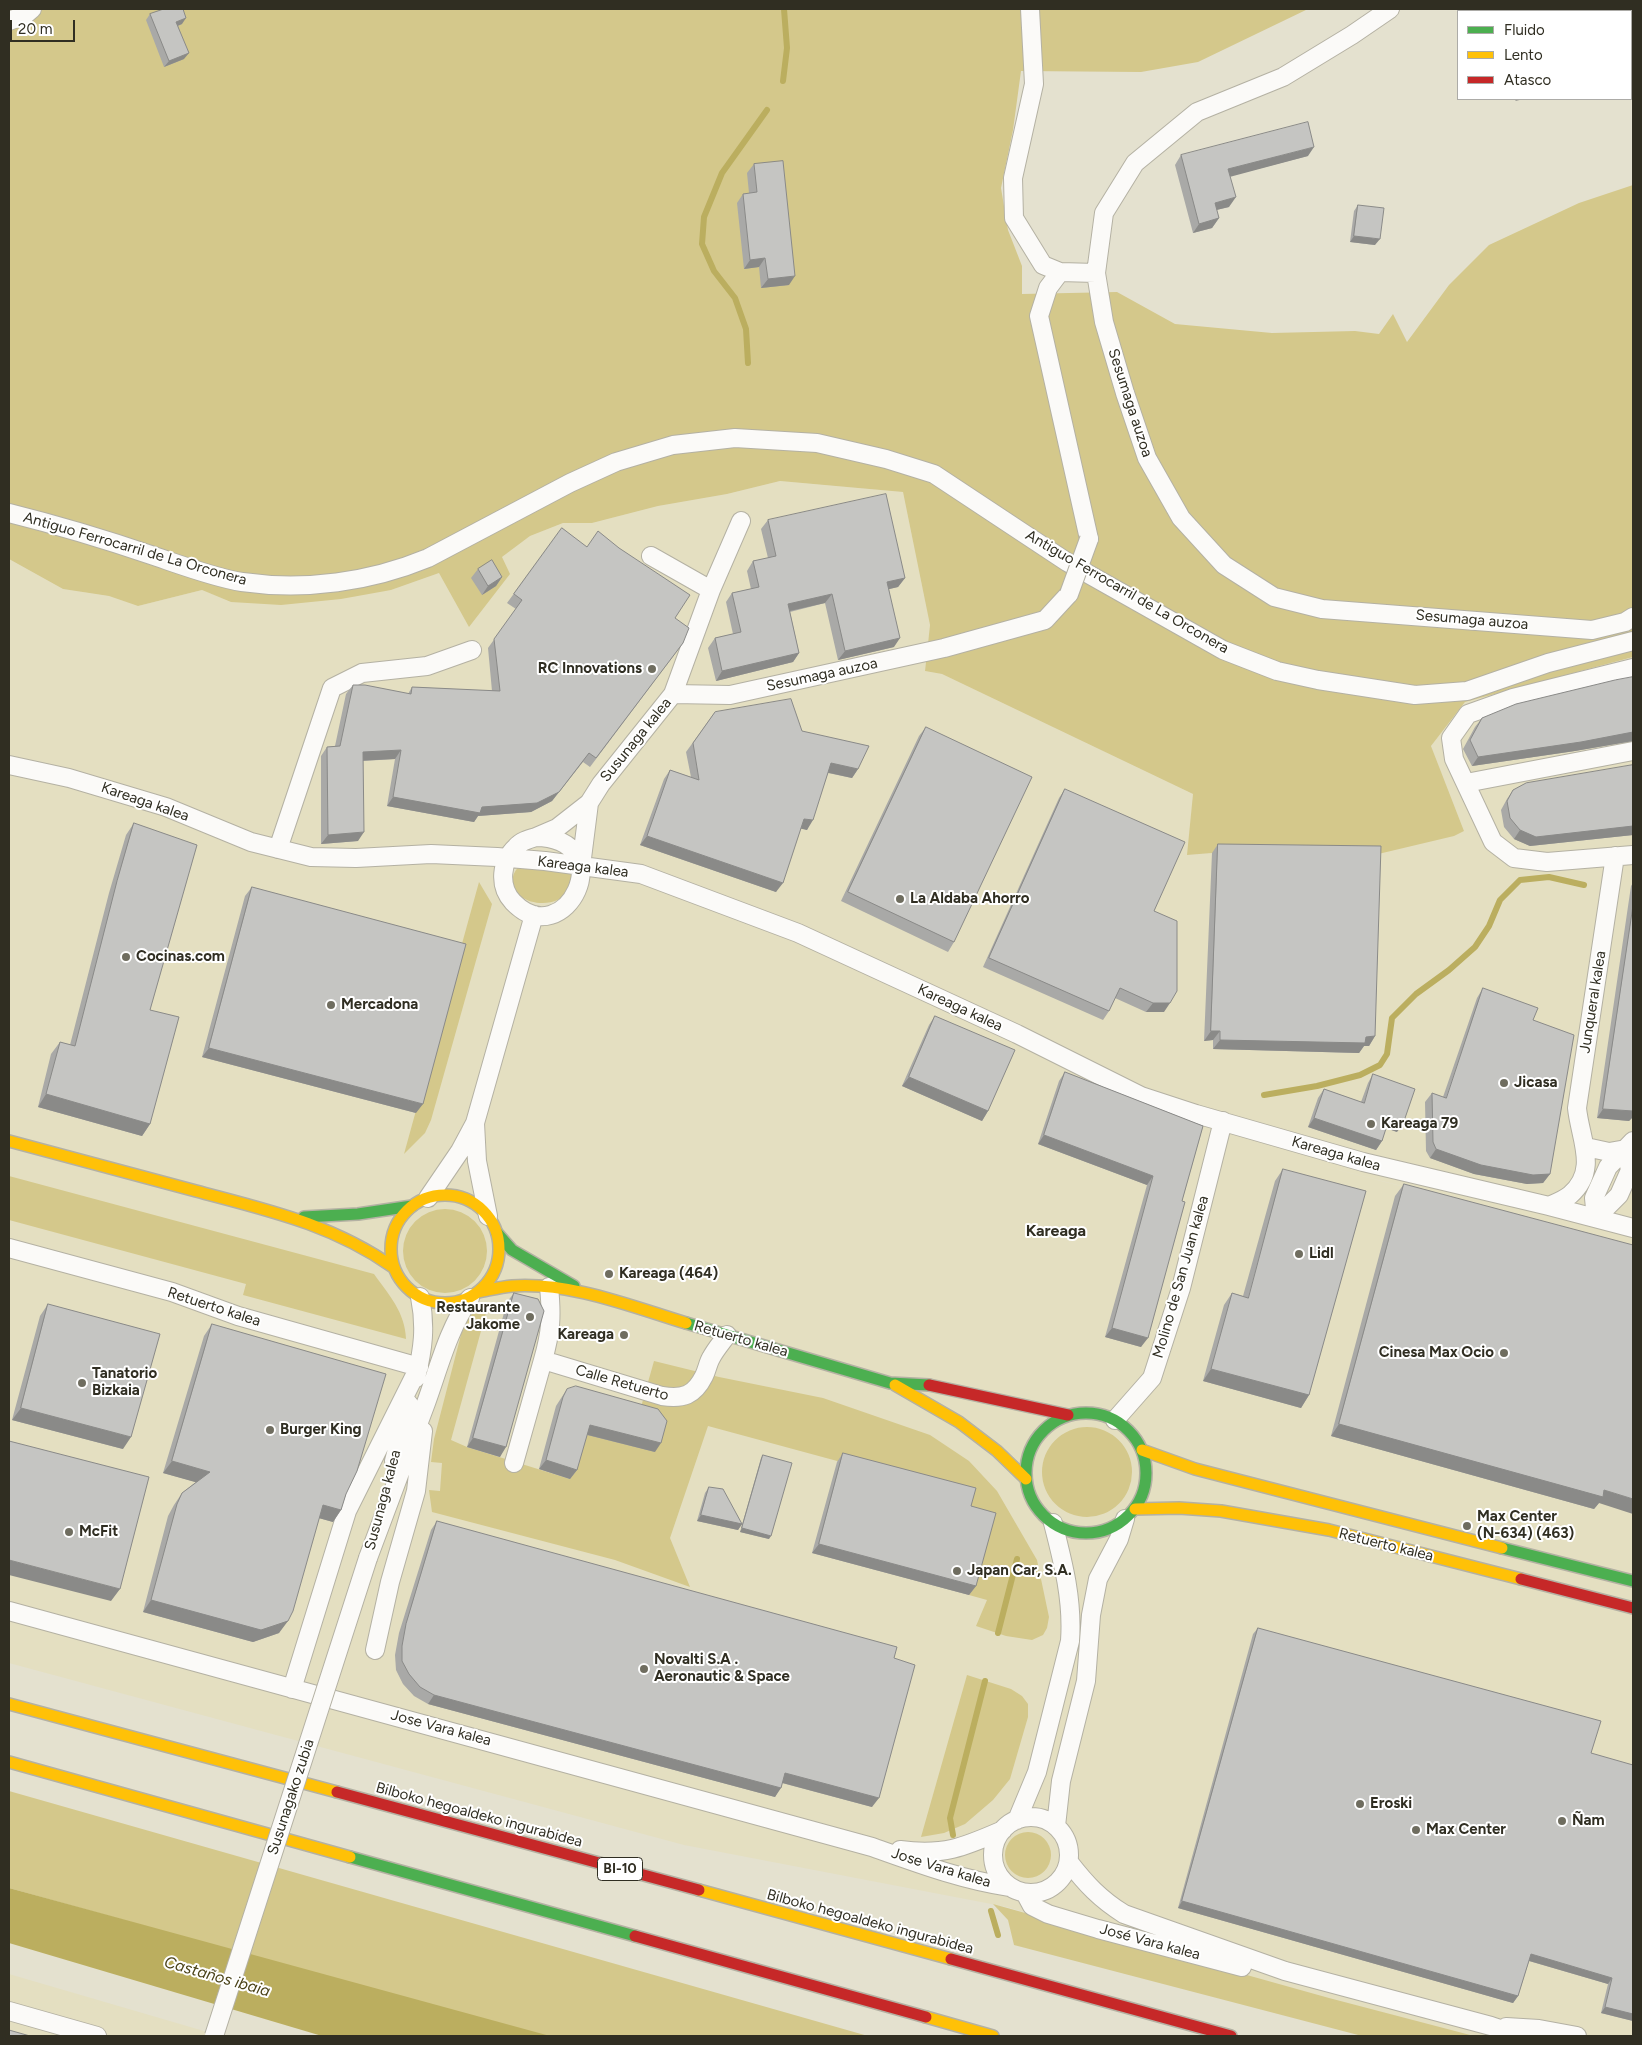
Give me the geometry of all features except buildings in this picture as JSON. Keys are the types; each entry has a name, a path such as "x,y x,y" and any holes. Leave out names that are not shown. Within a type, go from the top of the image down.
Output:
{"main road":[{"path":"9,1141 294,1217 360,1245 393,1267"},
{"path":"294,1217 371,1214 412,1206 428,1198 445,1195 462,1198 474,1204 488,1216 496,1232 499,1251 497,1266 491,1278 474,1295 450,1304 430,1302 411,1293 402,1284 393,1267 390,1252 393,1233 401,1216 412,1206"},
{"name":"Retuerto kalea","path":"496,1232 512,1250 546,1271 592,1295"},
{"name":"Retuerto kalea","path":"474,1295 512,1286 549,1287 592,1295 890,1382"},
{"path":"890,1382 929,1385 1068,1416"},
{"path":"890,1382 959,1422 1002,1456 1026,1479"},
{"path":"1084,1413 1100,1414 1115,1420 1131,1432 1142,1450 1147,1470 1144,1490 1130,1514 1108,1529 1090,1532 1070,1531 1053,1523 1040,1511 1031,1496 1026,1479 1028,1458 1036,1440 1050,1425 1068,1416 1084,1413"},
{"name":"Retuerto kalea","path":"1142,1450 1195,1469 1633,1581"},
{"name":"Retuerto kalea","path":"1130,1514 1178,1508 1221,1511 1329,1530 1633,1608"},
{"name":"Bilboko hegoaldeko ingurabidea","path":"9,1704 262,1770 1231,2036"},
{"path":"12,1763 993,2036"}],"street":[{"path":"9,21 24,15 32,9"},
{"path":"1030,9 1034,84 1013,178 1014,218 1043,265 1060,272 1096,273"},
{"name":"Sesumaga auzoa","path":"1390,9 1352,35 1282,77 1197,112 1135,163 1104,213 1096,273 1104,322 1147,458 1181,518 1224,565 1274,597 1322,609 1592,630 1631,625"},
{"name":"Sesumaga auzoa","path":"673,694 730,695 944,648 1045,620 1069,594 1088,539 1039,316 1048,288 1060,272"},
{"name":"Antiguo Ferrocarril de La Orconera","path":"9,513 241,582 294,586 364,579 408,566 428,558 570,482 616,462 674,445 735,438 817,443 886,459 934,474 1067,562 1223,650 1277,671 1318,680 1415,695 1467,691 1548,663 1633,641"},
{"name":"Susunaga kalea","path":"589,803 601,784 673,694 710,590 742,521"},
{"path":"651,556 710,590"},
{"path":"278,849 332,688 362,673 427,666 472,650"},
{"path":"1633,668 1513,698 1468,714 1451,738 1454,759 1493,842 1514,858 1547,862 1633,855"},
{"path":"1466,783 1633,751"},
{"name":"Kareaga kalea","path":"9,766 69,778 166,807 251,842 311,857 356,858 431,854 507,858 641,874 798,933 1017,1034 1141,1096 1363,1162 1633,1228"},
{"path":"589,803 581,880 577,893 568,904 546,915 534,915 518,907 509,897 504,885 503,871 507,858 516,846 557,828 589,803"},
{"path":"536,837 550,837 565,844 581,866"},
{"name":"Junqueral kalea","path":"1549,1206 1569,1196 1583,1180 1587,1164 1586,1147 1579,1126 1577,1108 1615,856"},
{"path":"428,1198 460,1151 475,1123 534,915"},
{"name":"Molino de San Juan kalea","path":"1115,1420 1152,1378 1180,1288 1223,1121"},
{"path":"475,1123 477,1161 488,1216"},
{"path":"1586,1147 1609,1152 1630,1145 1630,1170 1619,1195 1596,1218"},
{"name":"Retuerto kalea","path":"9,1248 172,1292 238,1316 419,1367"},
{"path":"514,1464 550,1336 552,1315 549,1287"},
{"name":"Susunaga kalea","path":"368,1558 427,1401 443,1351 461,1310 474,1295"},
{"name":"Susunaga kalea","path":"368,1558 419,1367 425,1319 420,1297"},
{"name":"Calle Retuerto","path":"543,1360 662,1396 677,1398 689,1394 696,1388 704,1376 711,1358 727,1335"},
{"name":"Susunaga kalea","path":"292,1688 347,1511 419,1367"},
{"name":"Susunaga kalea","path":"376,1650 390,1582 416,1491 427,1401"},
{"path":"1056,1826 1061,1781 1086,1681 1091,1615 1098,1579 1130,1514"},
{"path":"1018,1820 1037,1772 1070,1642 1072,1622 1069,1593 1053,1523"},
{"name":"Susunagako zubia","path":"214,2036 368,1558"},
{"name":"Jose Vara kalea","path":"9,1611 417,1721 872,1847 930,1868 987,1884 1017,1890"},
{"path":"1027,1817 1037,1818 1056,1826 1068,1846 1069,1862 1065,1873 1058,1883 1048,1890 1036,1893 1017,1890 999,1876 994,1867 993,1855 995,1844 1003,1830 1018,1820 1027,1817"},
{"name":"Jose Vara kalea","path":"872,1847 914,1852 942,1852 962,1848 1003,1830"},
{"name":"José Vara kalea","path":"1069,1862 1091,1890 1124,1914 1285,1971 1491,2026"},
{"name":"José Vara kalea","path":"1017,1890 1032,1906 1048,1914 1098,1929 1249,1968 1285,1971"},
{"path":"9,2011 97,2036"},
{"path":"1491,2026 1521,2036"},
{"path":"1491,2026 1539,2029 1577,2036"}],"shaded area":[{"path":"9,9 1308,9 1198,62 1141,72 1021,71 1013,130 1001,188 1008,230 1022,266 1022,294 1117,292 1175,324 1272,333 1355,331 1379,334 1393,314 1407,342 1449,285 1489,245 1579,203 1633,185 1633,657 1465,702 1431,746 1464,831 1454,836 1374,855 1212,853 1187,855 1193,794 942,674 925,671 930,625 903,492 780,481 727,494 658,506 592,523 563,523 530,536 502,557 510,574 469,627 439,573 391,590 341,599 281,605 231,602 202,590 138,606 109,596 63,589 9,559"},
{"path":"780,481 903,492 930,625 925,671 942,674 1193,794 1188,855 1464,831 1431,746 1465,702 1633,657 1633,1245 1288,1157 1633,1246 1633,2036 1439,2036 1007,1907 684,1845 9,1663 9,559 63,589 109,596 138,606 202,590 231,602 391,590 439,573 501,558 530,536 563,523 592,523 658,506 727,494"},
{"path":"518,867 572,870 569,890 563,897 555,901 545,903 526,899 518,894 514,887 513,877"},
{"path":"479,882 492,904 431,1120 425,1133 404,1154"},
{"path":"9,1176 374,1274 403,1320 406,1339 243,1295 246,1284 9,1220"},
{"path":"445,1209 468,1216 480,1228 487,1251 480,1274 468,1286 445,1293 422,1286 410,1274 403,1251 410,1228 422,1216"},
{"path":"489,1302 451,1440 467,1447 570,1479 584,1434 641,1407 654,1361 719,1377 823,1398 930,1435 969,1461 997,1491 1037,1560 1049,1617 1047,1628 1043,1635 1032,1640 1006,1636 976,1626 987,1600 969,1595 965,1516 970,1497 708,1426 670,1538 690,1587 615,1560 432,1512 429,1490 440,1491 442,1463 431,1462 434,1439 464,1323 475,1311"},
{"path":"1087,1427 1104,1430 1119,1440 1129,1455 1132,1472 1129,1489 1119,1504 1104,1514 1087,1517 1070,1514 1055,1504 1045,1489 1042,1472 1045,1455 1055,1440 1070,1430"},
{"path":"967,1675 1011,1689 1022,1696 1028,1704 1028,1717 1010,1779 993,1800 965,1824 944,1833 921,1837"},
{"path":"9,1791 868,2036 539,2036 9,1888"},
{"path":"1028,1832 1041,1836 1047,1842 1051,1855 1047,1868 1041,1874 1028,1878 1015,1874 1009,1868 1005,1855 1009,1842 1015,1836"},
{"path":"993,1904 1329,1998 1474,2036 1362,2036 1014,1945 1008,1920"},
{"path":"9,1974 221,2036 9,2036"}],"water":[{"name":"Castaños ibaia","path":"9,1888 550,2036 322,2036 9,1943"}],"waterway":[{"path":"783,81 787,48 784,9"},
{"path":"748,363 746,329 735,298 714,271 702,244 704,217 722,173 767,110"},
{"path":"1264,1095 1317,1086 1360,1075 1380,1065 1387,1054 1392,1018 1416,994 1449,970 1475,947 1489,926 1500,900 1520,880 1549,877 1584,885"},
{"path":"998,1633 1017,1559"},
{"path":"953,1835 950,1818 985,1681"},
{"path":"991,1911 998,1935"}],"traffic: fast":[{"path":"304,1217 358,1214 412,1206"},
{"path":"497,1233 512,1250 574,1286"},
{"path":"686,1323 890,1383 929,1385"},
{"path":"1086,1413 1098,1414 1109,1418 1119,1423 1128,1431 1136,1440 1141,1450 1145,1461 1146,1473 1145,1485 1141,1496 1136,1506 1128,1515 1119,1523 1109,1528 1098,1532 1086,1533 1074,1532 1063,1528 1053,1523 1044,1515 1036,1506 1031,1496 1027,1485 1026,1473 1027,1461 1031,1450 1036,1440 1044,1431 1053,1423 1063,1418 1074,1414 1086,1413"},
{"path":"1502,1548 1633,1581"},
{"path":"350,1857 635,1936"}],"traffic: slow":[{"path":"9,1141 298,1220 346,1240 370,1252 393,1267"},
{"path":"445,1195 466,1199 483,1211 495,1228 499,1249 495,1270 483,1287 466,1299 445,1303 424,1299 407,1287 395,1270 391,1249 395,1228 407,1211 424,1199 445,1195"},
{"path":"478,1292 512,1286 534,1286 578,1291 686,1323"},
{"path":"895,1385 959,1422 997,1451 1026,1479"},
{"path":"1142,1450 1195,1469 1502,1548"},
{"path":"1135,1509 1179,1508 1221,1511 1329,1530 1521,1579"},
{"path":"9,1704 337,1792"},
{"path":"9,1762 350,1857"},
{"path":"699,1890 951,1959"},
{"path":"926,2017 993,2036"}],"traffic: jam":[{"path":"929,1385 1068,1415"},
{"path":"1521,1579 1633,1608"},
{"path":"337,1792 699,1890"},
{"path":"635,1936 926,2017"},
{"path":"951,1959 1231,2036"}],"place":[{"name":"RC Innovations","path":"652,669"},
{"name":"La Aldaba Ahorro","path":"900,899"},
{"name":"Cocinas.com","path":"126,957"},
{"name":"Mercadona","path":"331,1005"},
{"name":"Jicasa","path":"1504,1083"},
{"name":"Kareaga 79","path":"1371,1124"},
{"name":"Lidl","path":"1299,1254"},
{"name":"Kareaga (464)","path":"609,1274"},
{"name":"Restaurante Jakome","path":"530,1317"},
{"name":"Kareaga","path":"624,1335"},
{"name":"Cinesa Max Ocio","path":"1504,1353"},
{"name":"Tanatorio Bizkaia","path":"82,1383"},
{"name":"Burger King","path":"270,1430"},
{"name":"Max Center (N-634) (463)","path":"1467,1526"},
{"name":"McFit","path":"69,1532"},
{"name":"Japan Car, S.A.","path":"957,1571"},
{"name":"Novalti S.A . Aeronautic & Space","path":"644,1669"},
{"name":"Eroski","path":"1360,1804"},
{"name":"Ñam","path":"1562,1821"},
{"name":"Max Center","path":"1416,1830"}],"district":[{"name":"Kareaga","path":"1056,1231"}]}
